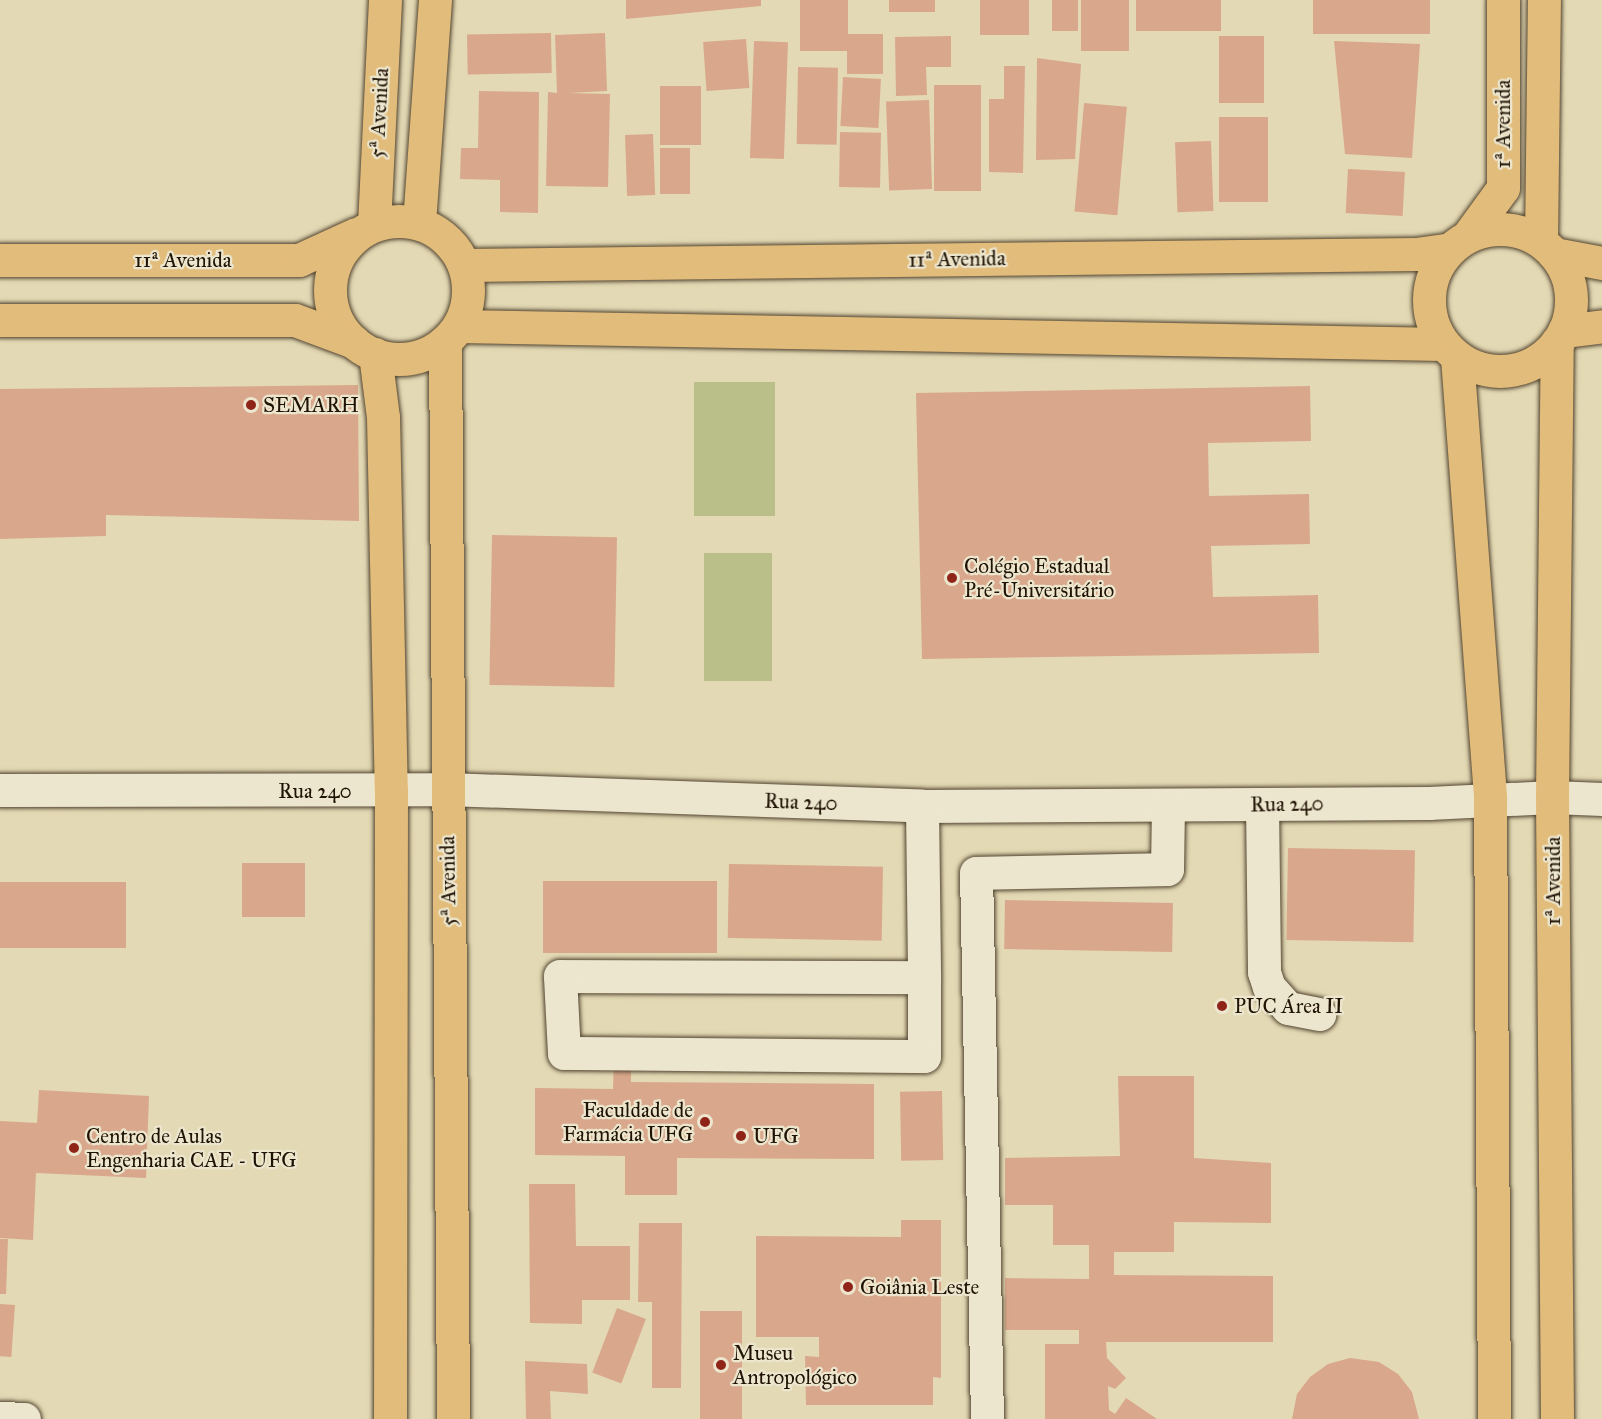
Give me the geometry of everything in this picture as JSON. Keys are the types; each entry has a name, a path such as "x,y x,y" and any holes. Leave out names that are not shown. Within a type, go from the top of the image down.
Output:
{"main road":[{"name":"5ª Avenida","path":"367,229 385,0"},
{"path":"419,223 435,0"},
{"name":"1ª Avenida","path":"1459,242 1503,188 1503,0"},
{"name":"1ª Avenida","path":"1544,0 1548,248"},
{"path":"0,320 295,320 364,348 412,358 452,334 467,306 469,285 464,265 453,246 419,223 396,221 367,229 345,247 330,286 332,306 340,326 364,348 383,417 391,790 390,1419"},
{"name":"11ª Avenida","path":"0,260 299,260 367,229"},
{"path":"1494,1419 1490,797 1450,350 1432,319 1428,300 1438,264 1459,242 1505,229 1548,248 1602,263"},
{"name":"11ª Avenida","path":"464,265 1416,254 1459,242"},
{"path":"452,334 1450,350 1496,371 1520,368 1540,358 1561,337 1571,306 1570,288 1548,248"},
{"path":"1561,337 1602,326"},
{"name":"5ª Avenida","path":"452,334 447,789 453,1419"},
{"name":"1ª Avenida","path":"1557,1419 1552,796 1561,337"}],"street":[{"name":"Rua 240","path":"0,790 447,789 922,806 1429,803 1490,797 1552,796 1602,799"},
{"path":"1262,804 1264,972 1269,987 1288,1008 1319,1014"},
{"path":"987,1419 976,873 1167,869 1168,805"},
{"path":"922,806 924,977 924,1056 564,1053 560,976 924,977"},
{"path":"0,1418 24,1419"}],"green space":[{"path":"694,382 775,382 775,516 694,516"},
{"path":"704,553 772,553 772,681 704,681"}],"building":[{"path":"626,0 761,0 761,6 626,19"},
{"path":"800,0 848,0 848,51 800,51"},
{"path":"889,0 935,0 935,12 889,12"},
{"path":"980,0 1029,0 1029,35 980,35"},
{"path":"1052,0 1078,0 1078,31 1052,31"},
{"path":"1081,0 1129,0 1129,51 1081,51"},
{"path":"1136,0 1221,0 1221,31 1136,31"},
{"path":"1313,0 1430,0 1430,34 1313,34"},
{"path":"551,33 552,73 468,74 467,34"},
{"path":"605,33 607,91 569,93 610,94 608,187 546,186 548,92 557,93 555,35"},
{"path":"847,34 883,34 883,74 847,74"},
{"path":"951,36 951,67 926,67 927,95 896,96 895,37"},
{"path":"1219,36 1264,36 1264,103 1219,103"},
{"path":"746,39 749,88 707,91 703,42"},
{"path":"754,41 788,42 784,159 750,158"},
{"path":"1334,41 1420,44 1412,158 1345,154"},
{"path":"1037,58 1081,64 1075,159 1036,160"},
{"path":"1004,66 1025,66 1023,173 989,172 989,99 1004,99"},
{"path":"798,67 838,68 837,145 797,144"},
{"path":"843,77 881,79 878,128 840,126"},
{"path":"934,85 981,85 981,191 934,191"},
{"path":"660,86 701,86 701,145 660,145"},
{"path":"479,91 539,92 538,213 500,212 500,180 460,179 461,148 478,148"},
{"path":"929,100 932,189 889,190 886,102"},
{"path":"1084,103 1127,107 1117,215 1075,212"},
{"path":"1219,117 1268,117 1268,202 1219,202"},
{"path":"840,132 881,133 880,188 839,187"},
{"path":"653,134 655,195 627,196 625,135"},
{"path":"1211,141 1213,211 1177,212 1175,142"},
{"path":"660,148 690,148 690,194 660,194"},
{"path":"1348,169 1405,172 1403,216 1346,213"},
{"name":"SEMARH","path":"358,385 359,521 106,515 106,536 0,539 0,389"},
{"path":"1310,386 1311,441 1208,443 1209,496 1309,494 1310,544 1211,546 1213,597 1318,595 1319,653 922,659 916,393"},
{"path":"492,535 617,537 614,687 489,685"},
{"path":"1288,848 1415,850 1413,942 1286,940"},
{"path":"242,863 305,863 305,917 242,917"},
{"path":"729,864 883,867 882,941 728,938"},
{"path":"543,881 717,881 717,953 543,953"},
{"path":"0,882 126,882 126,948 0,948"},
{"path":"1005,900 1173,903 1172,952 1004,949"},
{"name":"Faculdade de Farmácia UFG","path":"614,1058 631,1059 631,1082 874,1084 874,1159 677,1158 677,1195 625,1195 625,1156 535,1155 535,1088 613,1089"},
{"path":"1118,1076 1194,1076 1194,1158 1271,1163 1271,1223 1174,1222 1174,1252 1114,1252 1114,1275 1273,1276 1273,1342 1106,1342 1107,1358 1126,1378 1115,1389 1108,1386 1109,1410 1115,1414 1126,1398 1157,1419 1045,1419 1045,1344 1079,1344 1079,1330 1005,1330 1005,1278 1089,1279 1089,1245 1053,1245 1053,1205 1005,1205 1005,1158 1120,1156"},
{"name":"Centro de Aulas Engenharia CAE - UFG","path":"39,1090 149,1096 146,1178 36,1173 33,1240 0,1238 0,1121 37,1123"},
{"path":"942,1091 943,1160 901,1161 900,1092"},
{"path":"529,1184 575,1184 576,1246 630,1246 630,1300 582,1300 582,1324 530,1323"},
{"name":"Goiânia Leste","path":"901,1220 941,1220 941,1378 933,1377 933,1405 806,1405 805,1356 819,1357 819,1337 756,1337 756,1236 901,1237"},
{"path":"639,1223 682,1223 681,1388 652,1388 652,1302 638,1302"},
{"path":"0,1239 8,1239 6,1294 0,1294"},
{"path":"0,1304 15,1305 11,1357 0,1356"},
{"path":"617,1308 646,1319 621,1384 592,1372"},
{"name":"Museu Antropológico","path":"700,1311 742,1311 742,1419 700,1419"},
{"path":"1350,1358 1379,1362 1398,1374 1412,1392 1419,1419 1292,1419 1297,1394 1310,1377 1328,1364"},
{"path":"525,1361 587,1364 588,1394 550,1391 551,1419 526,1419"}],"place":[{"name":"SEMARH","path":"251,405"},
{"name":"Colégio Estadual Pré-Universitário","path":"952,578"},
{"name":"PUC Área II","path":"1222,1006"},
{"name":"Faculdade de Farmácia UFG","path":"705,1122"},
{"name":"UFG","path":"741,1136"},
{"name":"Centro de Aulas Engenharia CAE - UFG","path":"74,1148"},
{"name":"Goiânia Leste","path":"848,1287"},
{"name":"Museu Antropológico","path":"721,1365"}]}
